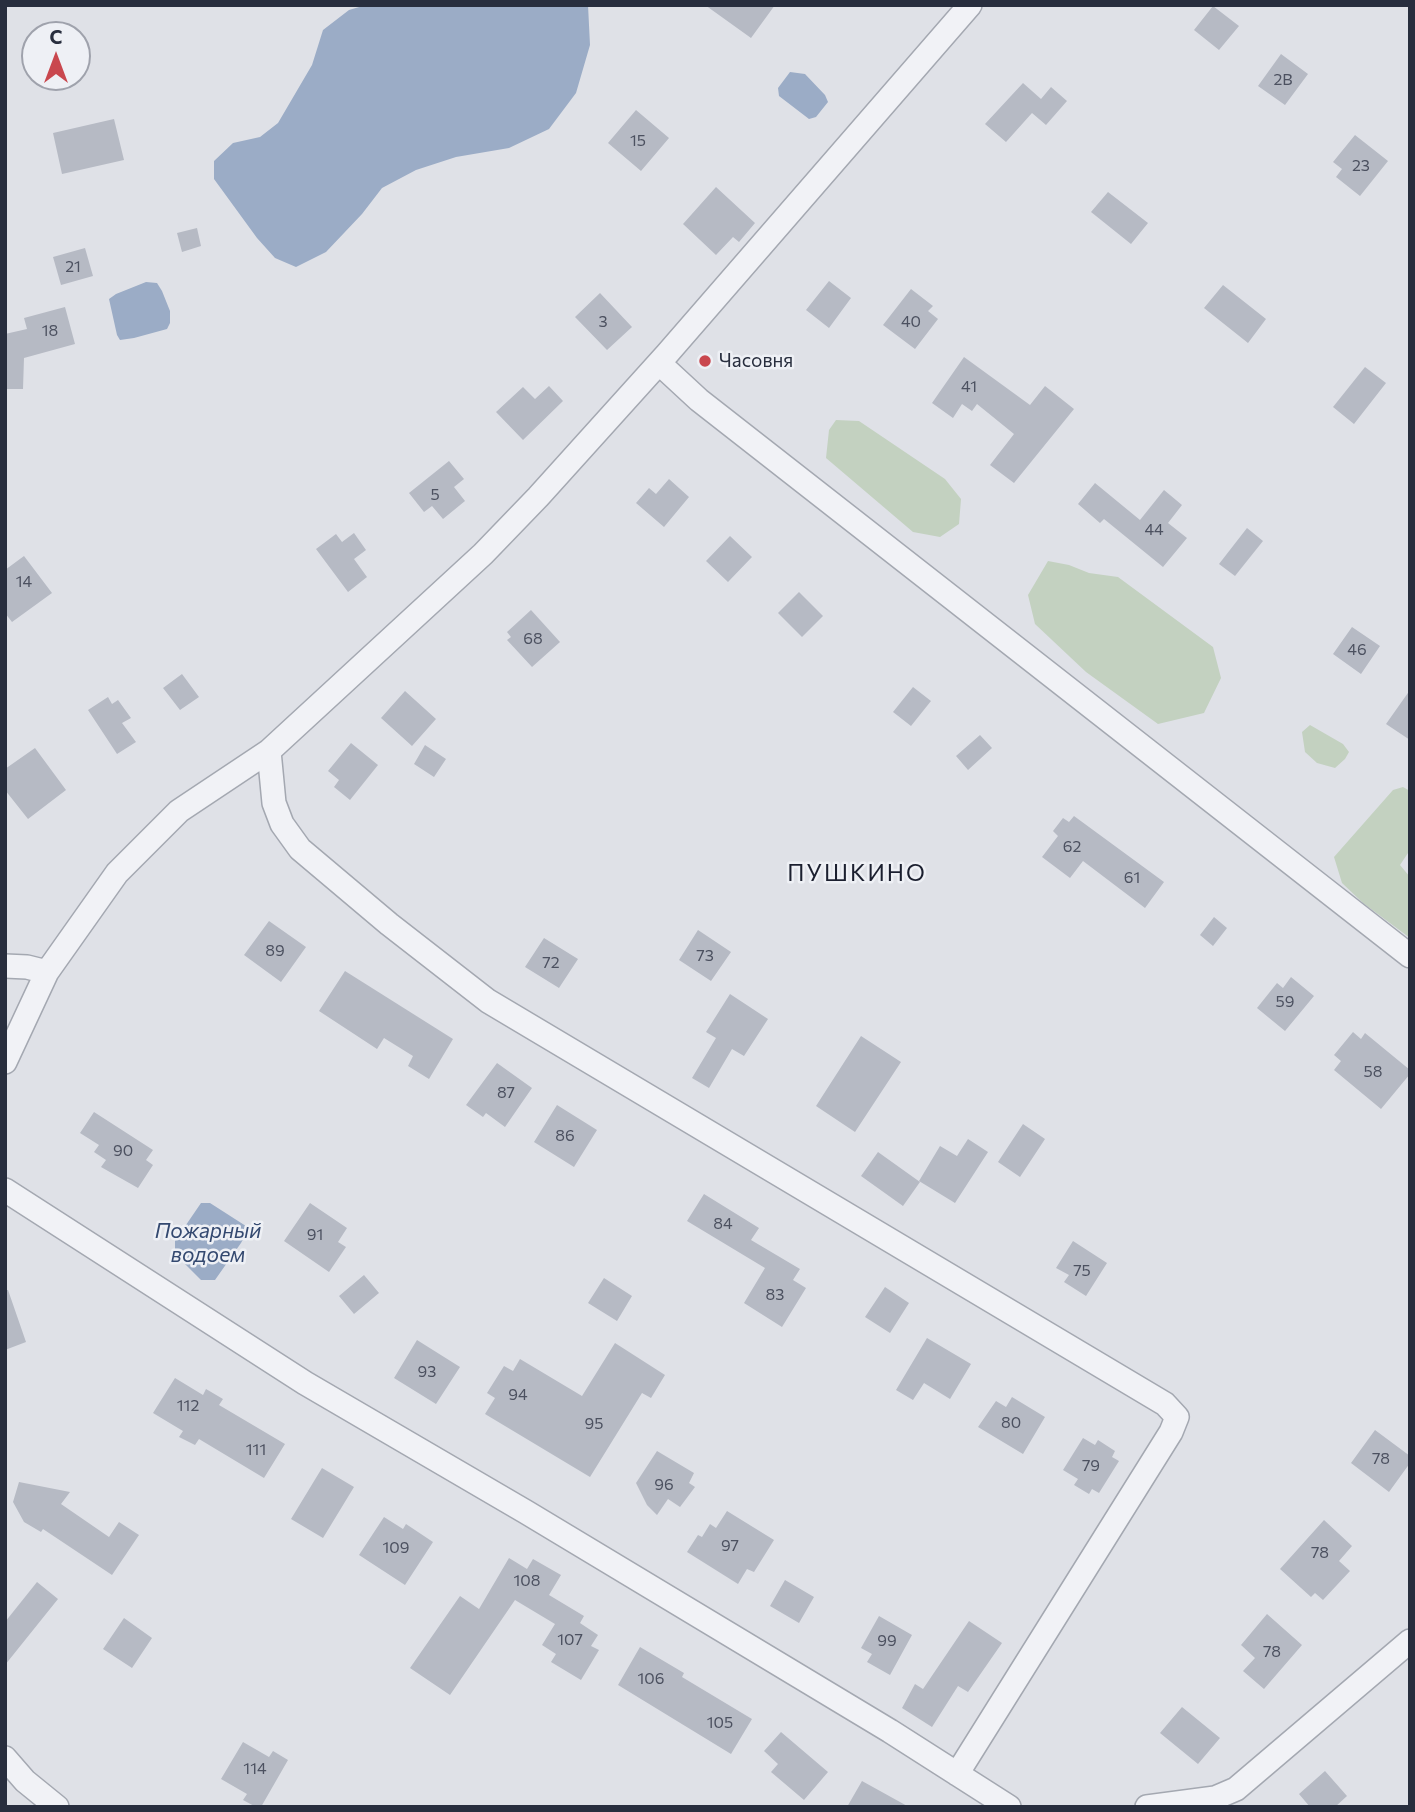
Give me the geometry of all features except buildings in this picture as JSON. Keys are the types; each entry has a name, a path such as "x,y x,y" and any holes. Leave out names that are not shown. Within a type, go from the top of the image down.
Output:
{"street":[{"path":"5,1062 47,972 117,873 180,811 269,751 483,554 659,363 970,5"},
{"path":"659,363 699,400 1410,956"},
{"path":"269,751 274,803 282,824 300,849 389,924 488,1001 1165,1404 1177,1417 1171,1432 957,1774"},
{"path":"5,966 27,967 47,972"},
{"path":"5,1190 305,1383 526,1512 1009,1807"},
{"path":"1147,1807 1215,1798 1236,1789 1410,1641"},
{"path":"5,1758 25,1781 57,1807"}],"green space":[{"path":"836,420 859,421 945,479 961,499 959,524 940,537 913,532 826,458 829,430"},
{"path":"1048,561 1089,573 1118,577 1213,647 1221,678 1204,713 1158,724 1086,672 1035,624 1028,595"},
{"path":"1310,725 1343,744 1349,752 1335,768 1317,763 1305,752 1302,732"},
{"path":"1403,787 1410,791 1410,850 1400,865 1410,877 1410,938 1363,903 1342,883 1334,857 1393,790"}],"water":[{"path":"366,5 588,5 590,45 576,93 549,129 509,148 456,157 416,170 382,188 326,252 296,267 275,258 257,238 214,179 214,161 233,143 260,137 278,123 312,65 323,30 349,10"},
{"path":"790,72 805,74 825,95 828,102 816,117 809,119 779,96 778,88"},
{"path":"146,282 157,283 162,291 170,311 170,323 167,329 120,340 109,299"},
{"name":"Пожарный водоем","path":"201,1203 210,1203 249,1228 215,1280 201,1280 175,1254 175,1241"}],"place":[{"name":"Часовня","path":"705,361"}],"district":[{"name":"ПУШКИНО","path":"857,873"}]}
